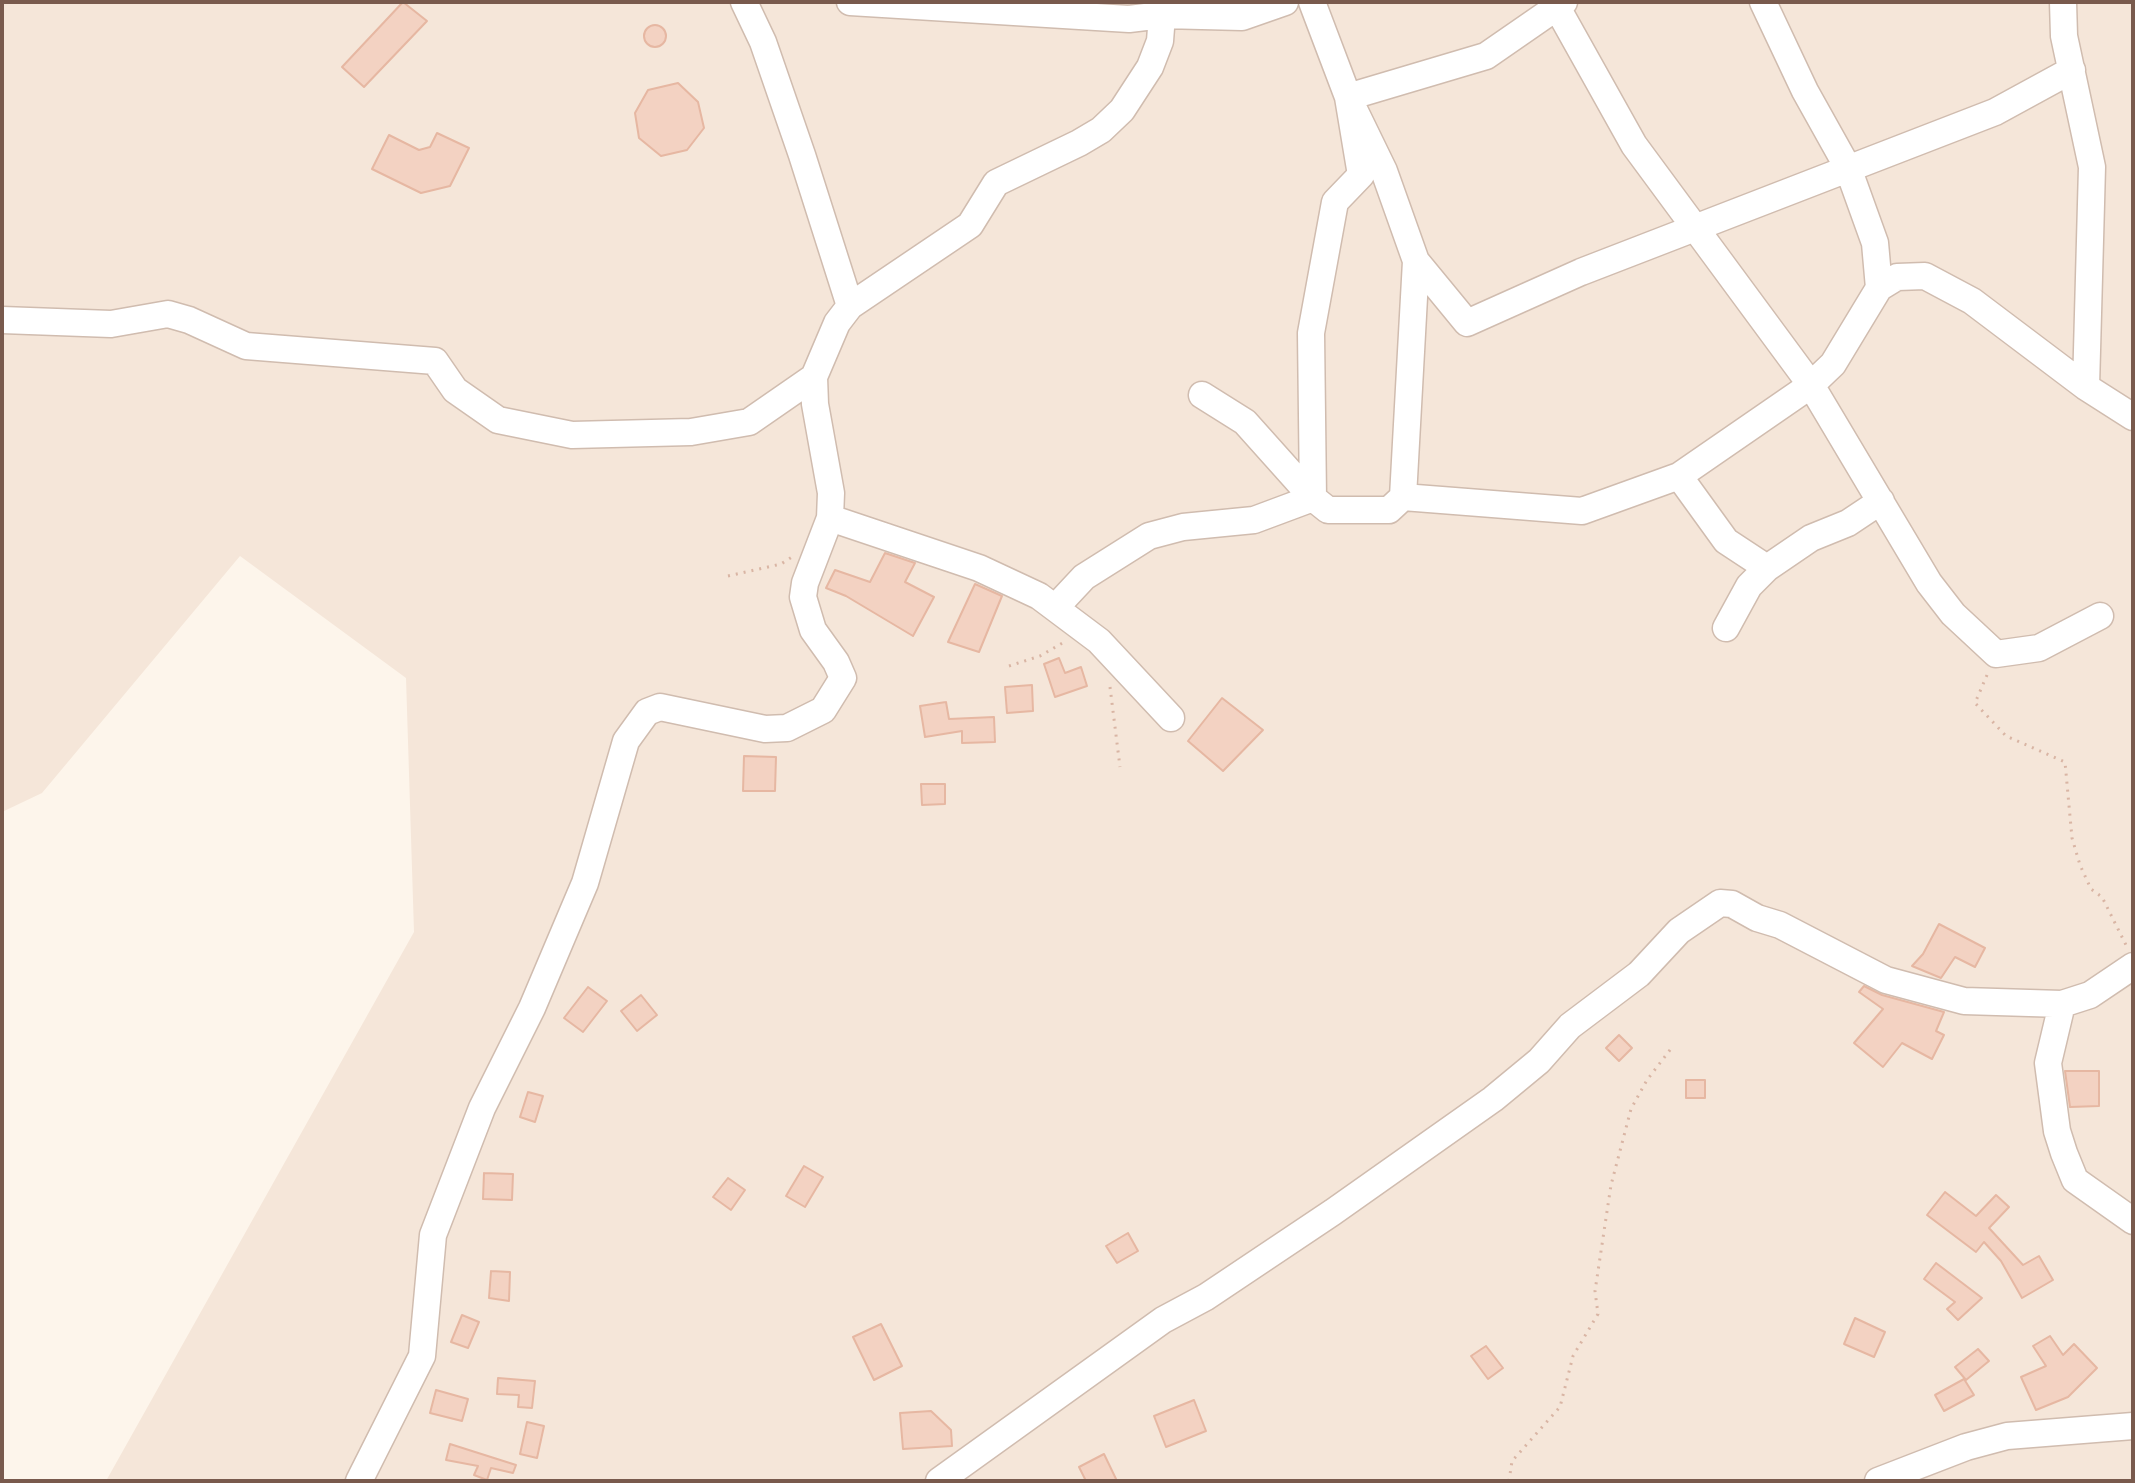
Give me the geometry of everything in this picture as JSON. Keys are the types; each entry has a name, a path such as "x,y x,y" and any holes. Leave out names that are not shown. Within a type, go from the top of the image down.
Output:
{"street":[{"path":"744,2 763,42 788,112 850,306"},
{"path":"850,2 1129,19 1161,8 1242,17 1285,2"},
{"path":"1312,2 1348,97 1384,171 1416,261 1467,323 1581,272 1995,112 2072,70"},
{"path":"1763,2 1805,91 1848,168 1875,243 1879,288"},
{"path":"2063,2 2062,25 2092,167 2086,387"},
{"path":"1348,97 1486,56 1558,4 1634,145 1811,385 1929,583 1953,614 1996,654 2039,648 2100,616"},
{"path":"359,1481 422,1356 433,1235 482,1108 532,1008 585,883 626,741 647,712 660,707 765,729 787,728 823,710 843,678 836,662 813,630 803,597 805,583 826,528 831,493 815,404 814,377 837,323 850,306 970,225 996,183 1101,130 1122,110 1150,67 1160,41 1161,8"},
{"path":"1313,498 1311,333 1335,202 1361,175 1348,97"},
{"path":"1202,395 1245,422 1313,498 1328,510 1389,510 1403,497 1416,261"},
{"path":"1403,497 1582,511 1679,476 1811,385 1833,364 1879,288 1897,277 1925,276 1972,301 2086,387 2133,417"},
{"path":"2,320 111,324 168,314 189,320 246,346 435,361 455,390 498,420 572,435 678,433 749,422 814,377"},
{"path":"1679,476 1726,541 1767,568"},
{"path":"1055,608 1084,577 1149,536 1183,527 1254,520 1313,498"},
{"path":"1726,628 1749,586 1767,568 1811,538 1848,523 1881,501"},
{"path":"826,528 1008,579 1087,630 1171,718"},
{"path":"939,1481 1163,1320 1206,1297 1333,1212 1493,1099 1539,1061 1570,1026 1639,974 1679,931 1720,903 1732,904 1780,925 1886,980 1936,996 1964,1001 2062,1004 2090,995 2131,961"},
{"path":"2062,1004 2048,1063 2057,1131 2064,1153 2075,1180 2133,1221"},
{"path":"1878,1481 1966,1447 2007,1436 2133,1426"}],"path":[{"path":"728,576 781,564 826,528"},
{"path":"1009,666 1040,656 1087,630"},
{"path":"1996,654 1975,703 2006,736 2065,762 2071,794 2072,838 2080,865 2091,889 2102,897 2131,961"},
{"path":"1109,681 1120,767"},
{"path":"1509,1481 1512,1461 1560,1407 1573,1356 1598,1314 1595,1291 1611,1185 1631,1109 1647,1080 1673,1046"}],"shaded area":[{"path":"2,2 2133,2 2133,1481 106,1481 414,932 406,678 240,556 42,793 2,812"}],"building":[{"path":"403,2 427,21 364,87 342,67"},
{"path":"651,25 659,25 666,36 659,47 651,47 644,40 644,32"},
{"path":"678,83 698,102 704,128 687,150 661,156 639,138 635,113 648,90"},
{"path":"437,133 469,148 450,186 421,193 372,169 389,135 419,150 430,147"},
{"path":"885,553 915,563 905,582 934,597 913,636 846,596 826,588 835,570 870,582"},
{"path":"975,584 1002,596 979,652 948,642"},
{"path":"1059,658 1065,673 1081,667 1087,686 1055,697 1044,664"},
{"path":"1032,685 1033,711 1007,713 1005,687"},
{"path":"1222,698 1263,730 1223,771 1188,741"},
{"path":"946,702 949,719 994,717 995,742 962,743 962,731 925,737 920,706"},
{"path":"744,756 776,757 775,791 743,791"},
{"path":"921,784 945,784 945,804 922,805"},
{"path":"1939,924 1985,948 1975,967 1955,957 1941,978 1912,966 1923,954"},
{"path":"1864,986 1882,995 1944,1012 1936,1031 1944,1035 1932,1059 1902,1043 1883,1067 1854,1043 1883,1009 1859,992"},
{"path":"588,987 607,1001 583,1032 564,1018"},
{"path":"641,995 657,1015 637,1031 621,1011"},
{"path":"1619,1035 1632,1048 1619,1061 1606,1048"},
{"path":"2065,1071 2099,1071 2099,1106 2070,1107"},
{"path":"1686,1080 1705,1080 1705,1098 1686,1098"},
{"path":"528,1092 543,1096 535,1122 520,1117"},
{"path":"804,1166 823,1177 805,1207 786,1196"},
{"path":"484,1173 513,1174 512,1200 483,1199"},
{"path":"728,1178 745,1190 731,1210 713,1197"},
{"path":"1945,1192 1976,1216 1996,1195 2009,1207 1989,1228 2023,1265 2039,1256 2053,1280 2022,1298 2001,1261 1984,1242 1976,1252 1927,1215"},
{"path":"1128,1233 1138,1251 1117,1263 1106,1246"},
{"path":"1936,1263 1982,1298 1958,1320 1947,1309 1955,1302 1924,1279"},
{"path":"491,1271 510,1272 509,1301 489,1298"},
{"path":"462,1315 479,1322 468,1348 451,1342"},
{"path":"1855,1318 1885,1332 1874,1357 1844,1344"},
{"path":"881,1324 902,1366 874,1380 853,1337"},
{"path":"2050,1336 2063,1355 2074,1344 2097,1368 2068,1397 2036,1410 2021,1377 2046,1366 2033,1346"},
{"path":"1486,1346 1503,1368 1488,1379 1471,1356"},
{"path":"1978,1349 1989,1361 1966,1380 1955,1367"},
{"path":"498,1378 535,1381 532,1408 518,1407 519,1395 497,1394"},
{"path":"1964,1379 1974,1395 1944,1411 1935,1395"},
{"path":"436,1390 468,1399 462,1421 430,1413"},
{"path":"1194,1400 1206,1431 1166,1447 1154,1416"},
{"path":"931,1411 951,1430 952,1446 903,1449 900,1413"},
{"path":"527,1422 544,1426 537,1458 520,1454"},
{"path":"450,1444 516,1465 513,1473 491,1468 487,1480 474,1475 478,1466 446,1460"},
{"path":"1104,1454 1117,1481 1086,1481 1079,1467"}]}
